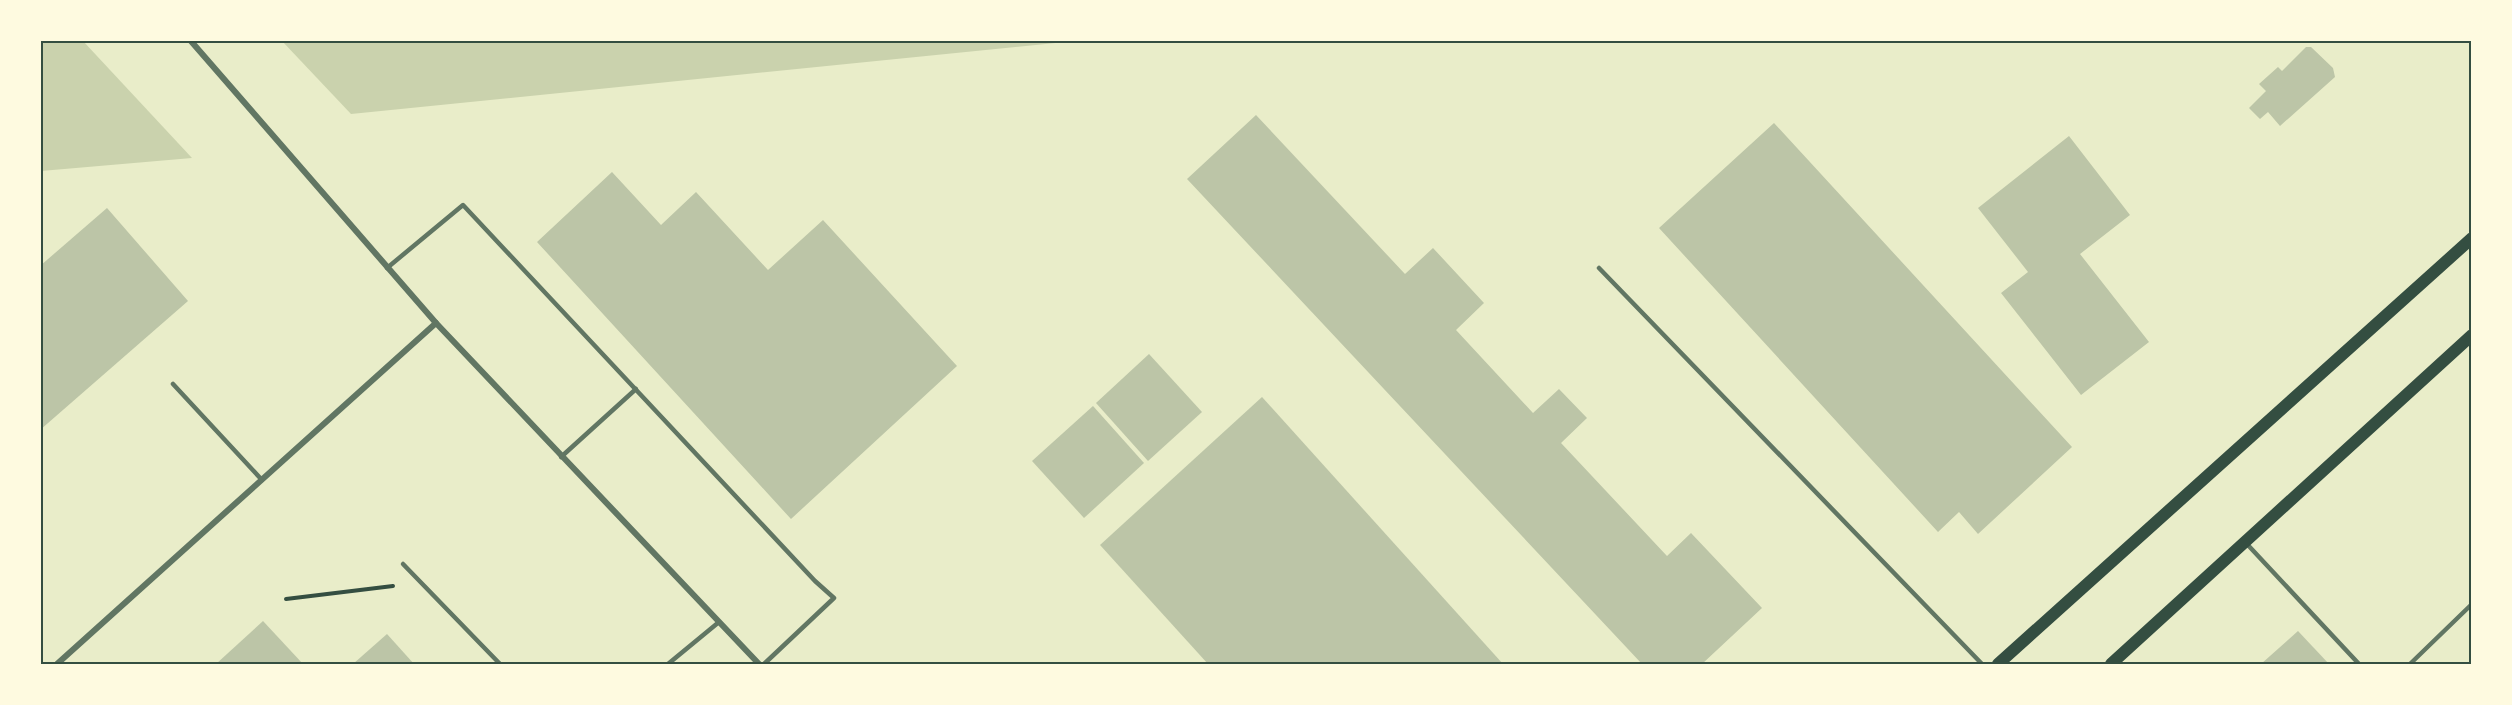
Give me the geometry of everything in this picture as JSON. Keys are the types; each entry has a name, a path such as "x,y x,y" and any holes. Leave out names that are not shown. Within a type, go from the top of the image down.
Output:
{"main road":[{"path":"1998,664 2472,238"},
{"path":"2112,664 2472,334"}],"street":[{"path":"190,40 436,323 759,664"},
{"path":"57,664 436,323"}],"lane":[{"path":"387,268 463,205 815,581 834,598 764,664"},
{"path":"1599,268 1982,664"},
{"path":"173,384 262,480"},
{"path":"561,457 636,389"},
{"path":"2244,541 2359,664"},
{"path":"403,564 500,664"},
{"path":"2410,664 2472,604"},
{"path":"668,664 719,622"}],"path":[{"path":"286,600 421,582"}],"green space":[{"path":"41,40 83,41 192,158 41,171"},
{"path":"282,41 1075,41 351,114"}],"building":[{"path":"2306,47 2311,47 2333,68 2335,77 2280,126 2268,112 2260,119 2249,108 2266,91 2259,84 2278,67 2282,71"},
{"path":"1256,115 1405,274 1433,248 1484,303 1456,330 1533,413 1559,389 1587,418 1561,443 1667,556 1691,533 1762,608 1702,664 1642,664 1187,179"},
{"path":"1774,123 2072,447 1978,534 1959,512 1938,532 1659,228"},
{"path":"2069,136 2130,215 2080,254 2149,342 2081,395 2001,293 2028,272 1978,208"},
{"path":"612,172 661,225 696,192 768,270 823,220 957,366 791,519 537,242"},
{"path":"107,208 188,301 40,430 40,266"},
{"path":"1149,354 1202,412 1148,461 1096,403"},
{"path":"1262,397 1503,664 1208,664 1100,545"},
{"path":"1093,406 1144,463 1084,518 1032,461"},
{"path":"263,621 303,664 216,664"},
{"path":"2298,631 2329,664 2261,664"},
{"path":"387,634 414,664 353,664"}]}
